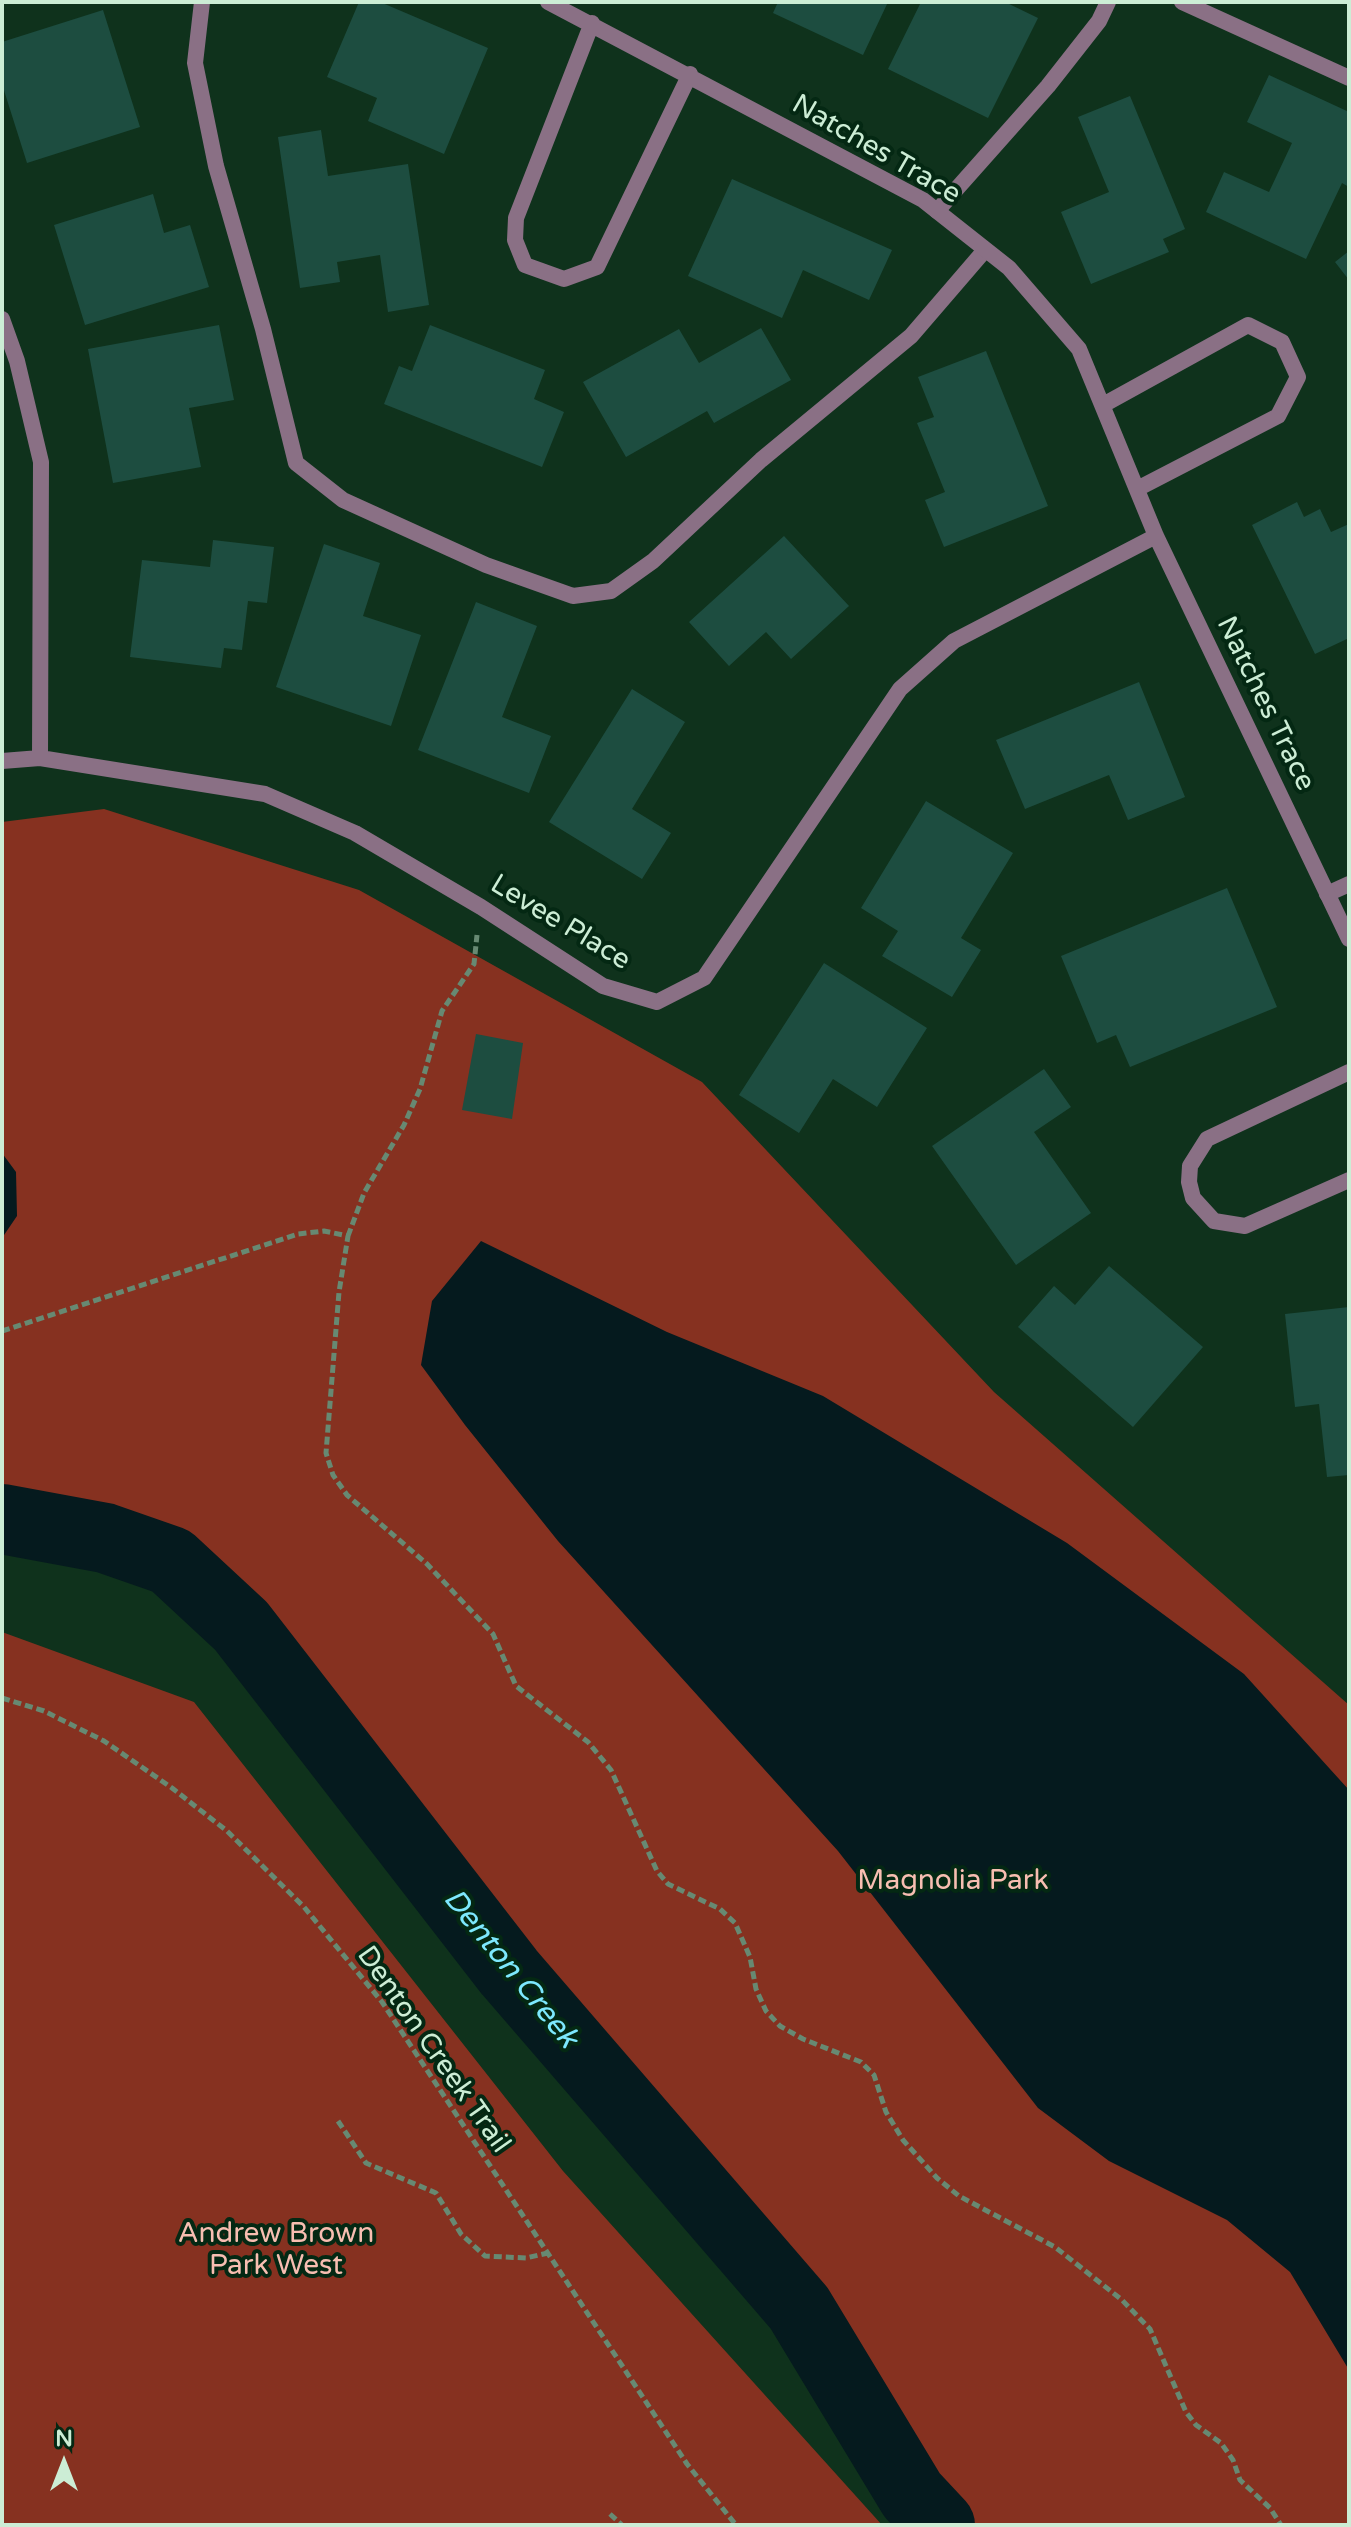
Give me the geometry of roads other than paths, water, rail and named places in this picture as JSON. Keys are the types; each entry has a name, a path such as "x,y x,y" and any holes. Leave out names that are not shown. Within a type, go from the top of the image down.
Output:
{"street":[{"path":"202,2 195,63 216,166 263,329 296,463 343,500 486,565 573,596 611,591 653,561 761,460 911,336 985,250"},
{"name":"Natches Trace","path":"548,2 690,74 937,211 1009,268 1079,349 1156,536 1349,939"},
{"path":"937,211 1048,86 1099,21 1108,2"},
{"path":"1182,2 1349,78"},
{"path":"592,23 516,218 515,240 525,265 564,279 597,267 690,74"},
{"path":"2,319 17,361 41,462 40,758"},
{"path":"1103,405 1248,325 1282,342 1298,377 1278,416 1137,489"},
{"name":"Levee Place","path":"2,761 40,758 265,794 355,833 481,907 603,986 657,1002 704,978 900,689 954,641 1156,536"},
{"path":"1327,894 1349,884"},
{"path":"1349,1072 1207,1139 1190,1166 1189,1182 1193,1198 1214,1221 1245,1226 1349,1180"}],"water":[{"path":"2,1153 16,1172 17,1216 2,1238"},
{"path":"481,1241 667,1332 823,1396 1067,1543 1244,1674 1349,1790 1349,2370 1290,2272 1227,2220 1109,2161 1038,2108 838,1851 558,1541 465,1425 421,1365 432,1301"}],"waterway":[{"name":"Denton Creek","path":"2,1519 105,1538 171,1561 241,1626 509,1972 799,2308 912,2495 940,2525"}],"park label":[{"name":"Magnolia Park","path":"953,1882"},
{"name":"Andrew Brown Park West","path":"276,2251"}]}
